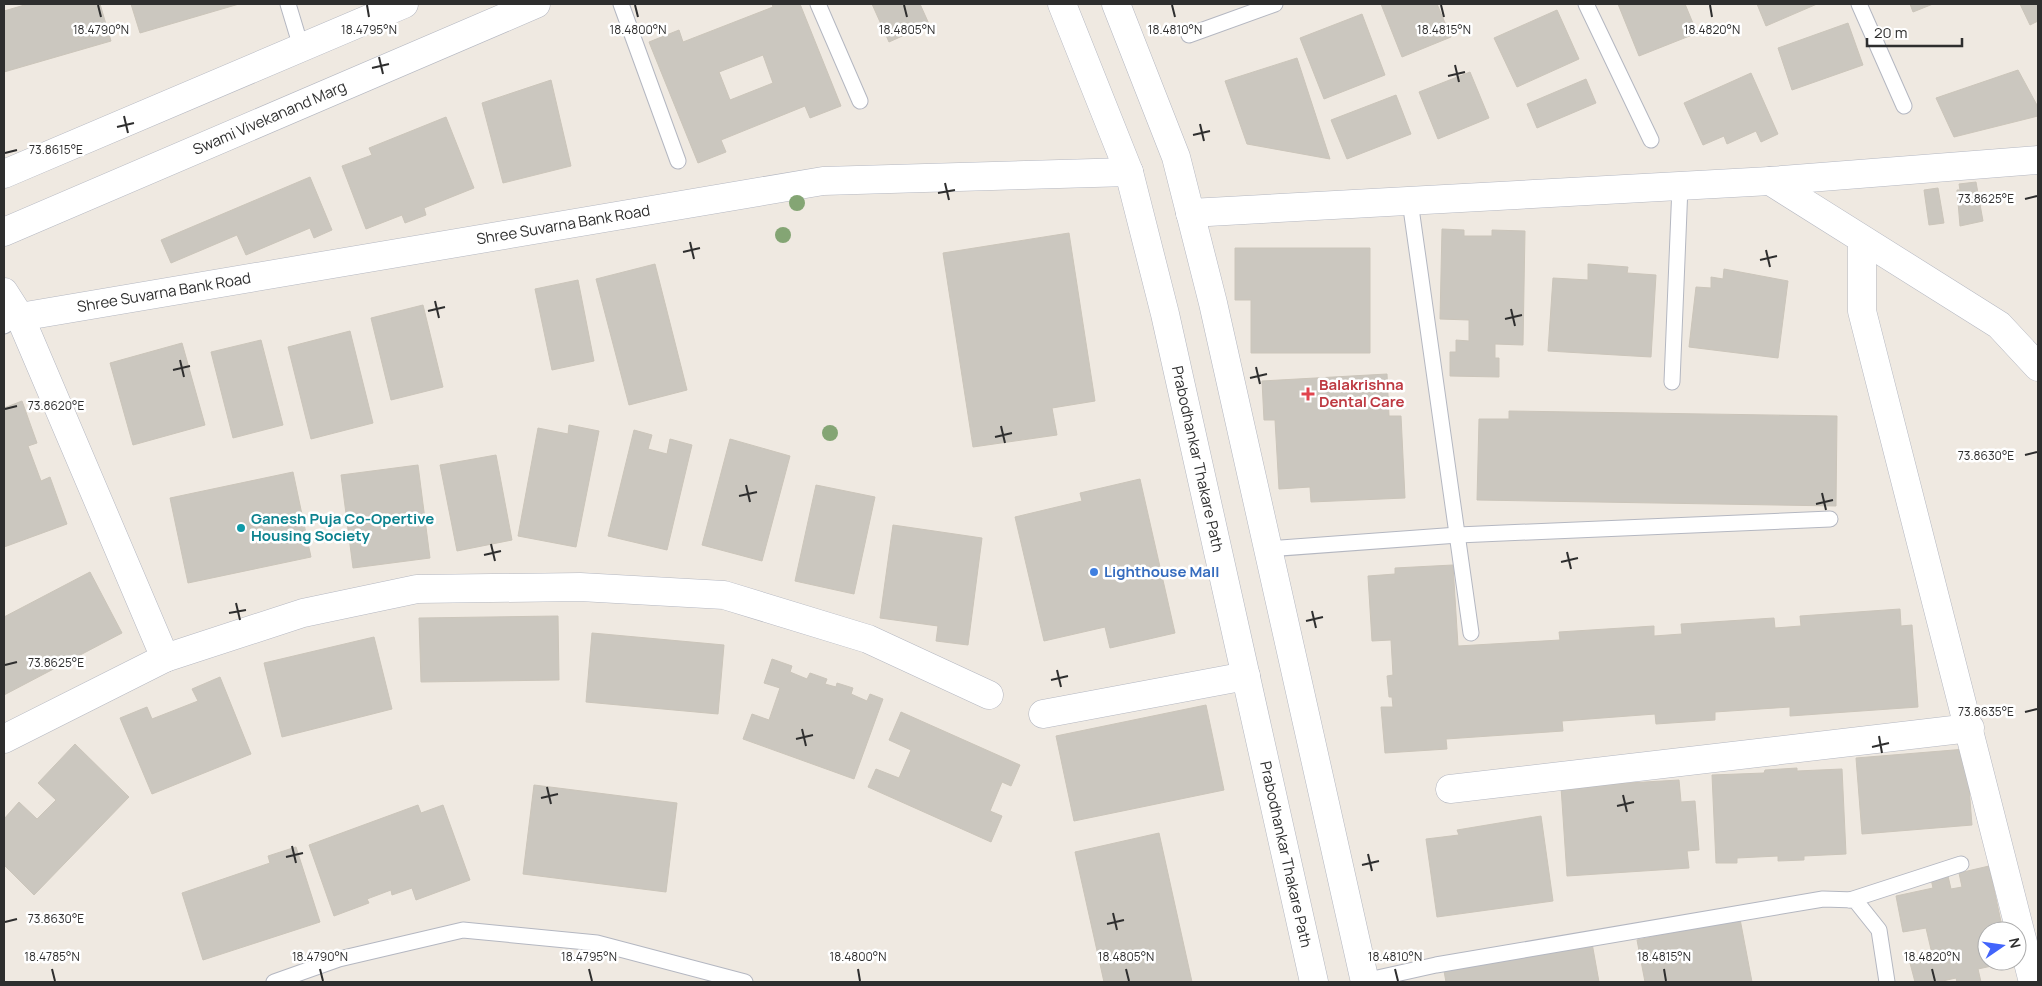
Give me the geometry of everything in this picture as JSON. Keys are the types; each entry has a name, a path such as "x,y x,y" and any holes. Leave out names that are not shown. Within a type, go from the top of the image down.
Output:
{"street":[{"path":"4,174 404,4"},
{"name":"Swami Vivekanand Marg","path":"4,232 536,4"},
{"name":"Prabodhankar Thakare Path","path":"1062,4 1129,172 1165,314 1314,982"},
{"path":"1116,4 1176,157 1213,303 1365,982"},
{"path":"1190,213 1770,182 2038,160"},
{"name":"Shree Suvarna Bank Road","path":"12,322 822,181 1129,172"},
{"path":"1770,182 1999,325 2038,367"},
{"path":"1862,240 1862,311 2002,852 2009,891 2033,982"},
{"path":"4,292 12,322 165,658"},
{"path":"4,739 165,658 303,613 416,589 580,587 724,595 868,639 989,695"},
{"path":"1043,714 1246,676"},
{"path":"1450,789 1970,728"}],"lane":[{"path":"288,4 301,47"},
{"path":"622,4 678,161"},
{"path":"818,4 860,101"},
{"path":"1189,35 1275,4"},
{"path":"1586,4 1651,140"},
{"path":"1859,4 1904,106"},
{"path":"1672,382 1680,186"},
{"path":"1410,201 1471,634"},
{"path":"1268,548 1458,536 1830,519"},
{"path":"1850,900 1961,864"},
{"path":"1365,982 1436,965 1822,899 1855,900 1879,930 1887,982"},
{"path":"274,982 338,959 463,930 597,943 745,982"}],"building":[{"path":"28,4 100,4 111,41 4,72 4,11"},
{"path":"131,4 239,4 140,33"},
{"path":"772,4 800,4 841,106 810,118 805,106 721,140 726,152 698,163 649,42 679,30 683,42 773,7","holes":["763,55 773,83 730,100 719,72"]},
{"path":"872,4 920,4 929,24 889,42"},
{"path":"1381,4 1437,4 1451,37 1402,57"},
{"path":"1618,4 1685,4 1697,33 1639,56"},
{"path":"1757,4 1817,4 1766,26"},
{"path":"1910,4 1933,4 1913,12"},
{"path":"2020,4 2038,4 2038,21 2030,25"},
{"path":"1557,10 1579,59 1517,87 1494,38"},
{"path":"1362,14 1385,75 1324,99 1300,38"},
{"path":"1848,23 1863,65 1792,90 1778,48"},
{"path":"1297,58 1330,159 1247,144 1225,81"},
{"path":"2018,70 2038,107 2038,116 1954,137 1936,98"},
{"path":"1470,72 1489,118 1438,139 1419,92"},
{"path":"1751,73 1778,134 1761,142 1756,131 1727,144 1724,136 1703,145 1684,103"},
{"path":"1586,79 1596,103 1537,128 1527,104"},
{"path":"551,80 571,166 503,183 482,103"},
{"path":"1396,95 1411,134 1347,159 1331,120"},
{"path":"446,117 474,188 424,208 426,215 405,223 402,215 366,229 342,166 372,155 369,148"},
{"path":"310,177 332,230 314,238 310,228 246,255 237,235 171,263 161,240"},
{"path":"1976,182 1983,221 1960,226 1957,190 1960,190 1959,184"},
{"path":"1938,188 1944,223 1929,225 1924,190"},
{"path":"1442,229 1464,230 1464,236 1492,236 1492,230 1525,231 1523,345 1495,344 1495,358 1499,358 1499,377 1450,376 1450,352 1456,352 1456,340 1469,341 1469,320 1440,319"},
{"path":"1069,233 1095,401 1052,408 1057,435 973,447 943,253"},
{"path":"1235,248 1370,248 1370,353 1251,353 1251,300 1235,300"},
{"path":"655,264 687,390 629,405 596,279"},
{"path":"1588,264 1628,267 1627,273 1656,275 1651,357 1548,351 1553,278 1588,280"},
{"path":"1724,269 1788,281 1778,358 1689,347 1696,287 1711,288 1711,277 1723,279"},
{"path":"578,280 594,361 552,370 535,289"},
{"path":"423,305 443,387 391,400 371,318"},
{"path":"350,331 373,423 311,439 288,347"},
{"path":"261,340 283,425 233,438 211,352"},
{"path":"182,343 205,425 133,445 110,363"},
{"path":"1387,374 1389,416 1401,416 1405,498 1311,502 1310,487 1279,489 1275,420 1264,420 1262,381"},
{"path":"22,401 37,443 28,446 41,481 50,477 67,524 4,547 4,408"},
{"path":"1509,411 1837,416 1836,506 1477,500 1479,419 1509,419"},
{"path":"569,425 599,431 576,547 518,536 538,428 568,434"},
{"path":"634,430 652,435 648,449 667,454 670,439 692,445 667,550 608,536"},
{"path":"730,439 790,456 762,561 702,545"},
{"path":"496,455 512,540 457,551 440,465"},
{"path":"418,465 430,558 353,568 341,475"},
{"name":"Ganesh Puja Co-Opertive Housing Society","path":"293,472 311,557 188,583 170,498"},
{"name":"Lighthouse Mall","path":"1140,479 1175,633 1110,648 1105,627 1044,641 1015,517 1082,501 1080,493"},
{"path":"816,485 875,497 854,594 795,581"},
{"path":"893,525 982,538 968,645 936,641 938,626 880,618"},
{"path":"1453,565 1458,646 1560,640 1559,632 1654,626 1654,636 1682,634 1681,624 1774,618 1775,628 1801,626 1800,616 1900,609 1901,626 1912,625 1918,707 1790,716 1790,707 1715,712 1715,720 1656,724 1655,714 1562,721 1563,731 1446,739 1447,749 1385,753 1381,707 1393,707 1392,697 1389,697 1387,676 1393,675 1391,640 1372,641 1368,576 1395,574 1395,568"},
{"path":"90,572 122,633 4,695 4,617"},
{"path":"558,616 559,680 421,682 419,618"},
{"path":"592,633 724,645 718,714 586,702"},
{"path":"374,637 392,709 282,737 264,663"},
{"path":"772,659 792,666 790,672 807,679 810,673 827,679 825,684 836,687 837,683 853,688 851,694 867,701 870,694 883,699 854,779 743,739 752,714 769,720 780,688 764,683"},
{"path":"220,677 251,754 152,794 120,718 147,707 152,719 198,701 192,689"},
{"path":"1206,705 1224,790 1074,821 1056,736"},
{"path":"901,712 1020,765 1011,786 1002,782 990,811 1002,816 991,842 868,787 876,769 899,778 911,750 889,740"},
{"path":"75,744 129,797 34,895 4,865 4,819 19,802 37,819 56,800 38,783"},
{"path":"1966,749 1972,825 1862,834 1856,758"},
{"path":"1797,768 1797,771 1842,769 1846,854 1804,856 1804,860 1778,861 1778,856 1737,858 1737,863 1716,863 1712,775 1764,773 1765,770"},
{"path":"1679,780 1681,802 1695,801 1699,850 1687,851 1689,868 1567,876 1561,787"},
{"path":"534,785 677,803 666,892 523,874"},
{"path":"418,805 421,813 443,805 470,880 416,900 412,888 392,895 391,890 367,899 369,903 334,916 309,845"},
{"path":"1541,816 1553,901 1437,917 1426,839 1459,835 1457,830"},
{"path":"1159,833 1192,982 1104,982 1075,852"},
{"path":"296,847 320,922 203,960 182,893 270,863 268,856"},
{"path":"1989,866 2001,921 1977,921 1977,971 1981,982 1957,982 1956,978 1938,982 1915,982 1910,963 1933,958 1926,928 1903,932 1896,896 1933,888 1931,879 1948,876 1951,889 1962,887 1959,873"},
{"path":"1740,919 1752,982 1645,982 1637,940"},
{"path":"1592,943 1599,982 1446,982 1444,971"}],"place":[{"name":"Balakrishna Dental Care","path":"1308,394"},
{"name":"Ganesh Puja Co-Opertive Housing Society","path":"241,528"},
{"name":"Lighthouse Mall","path":"1094,572"}]}
